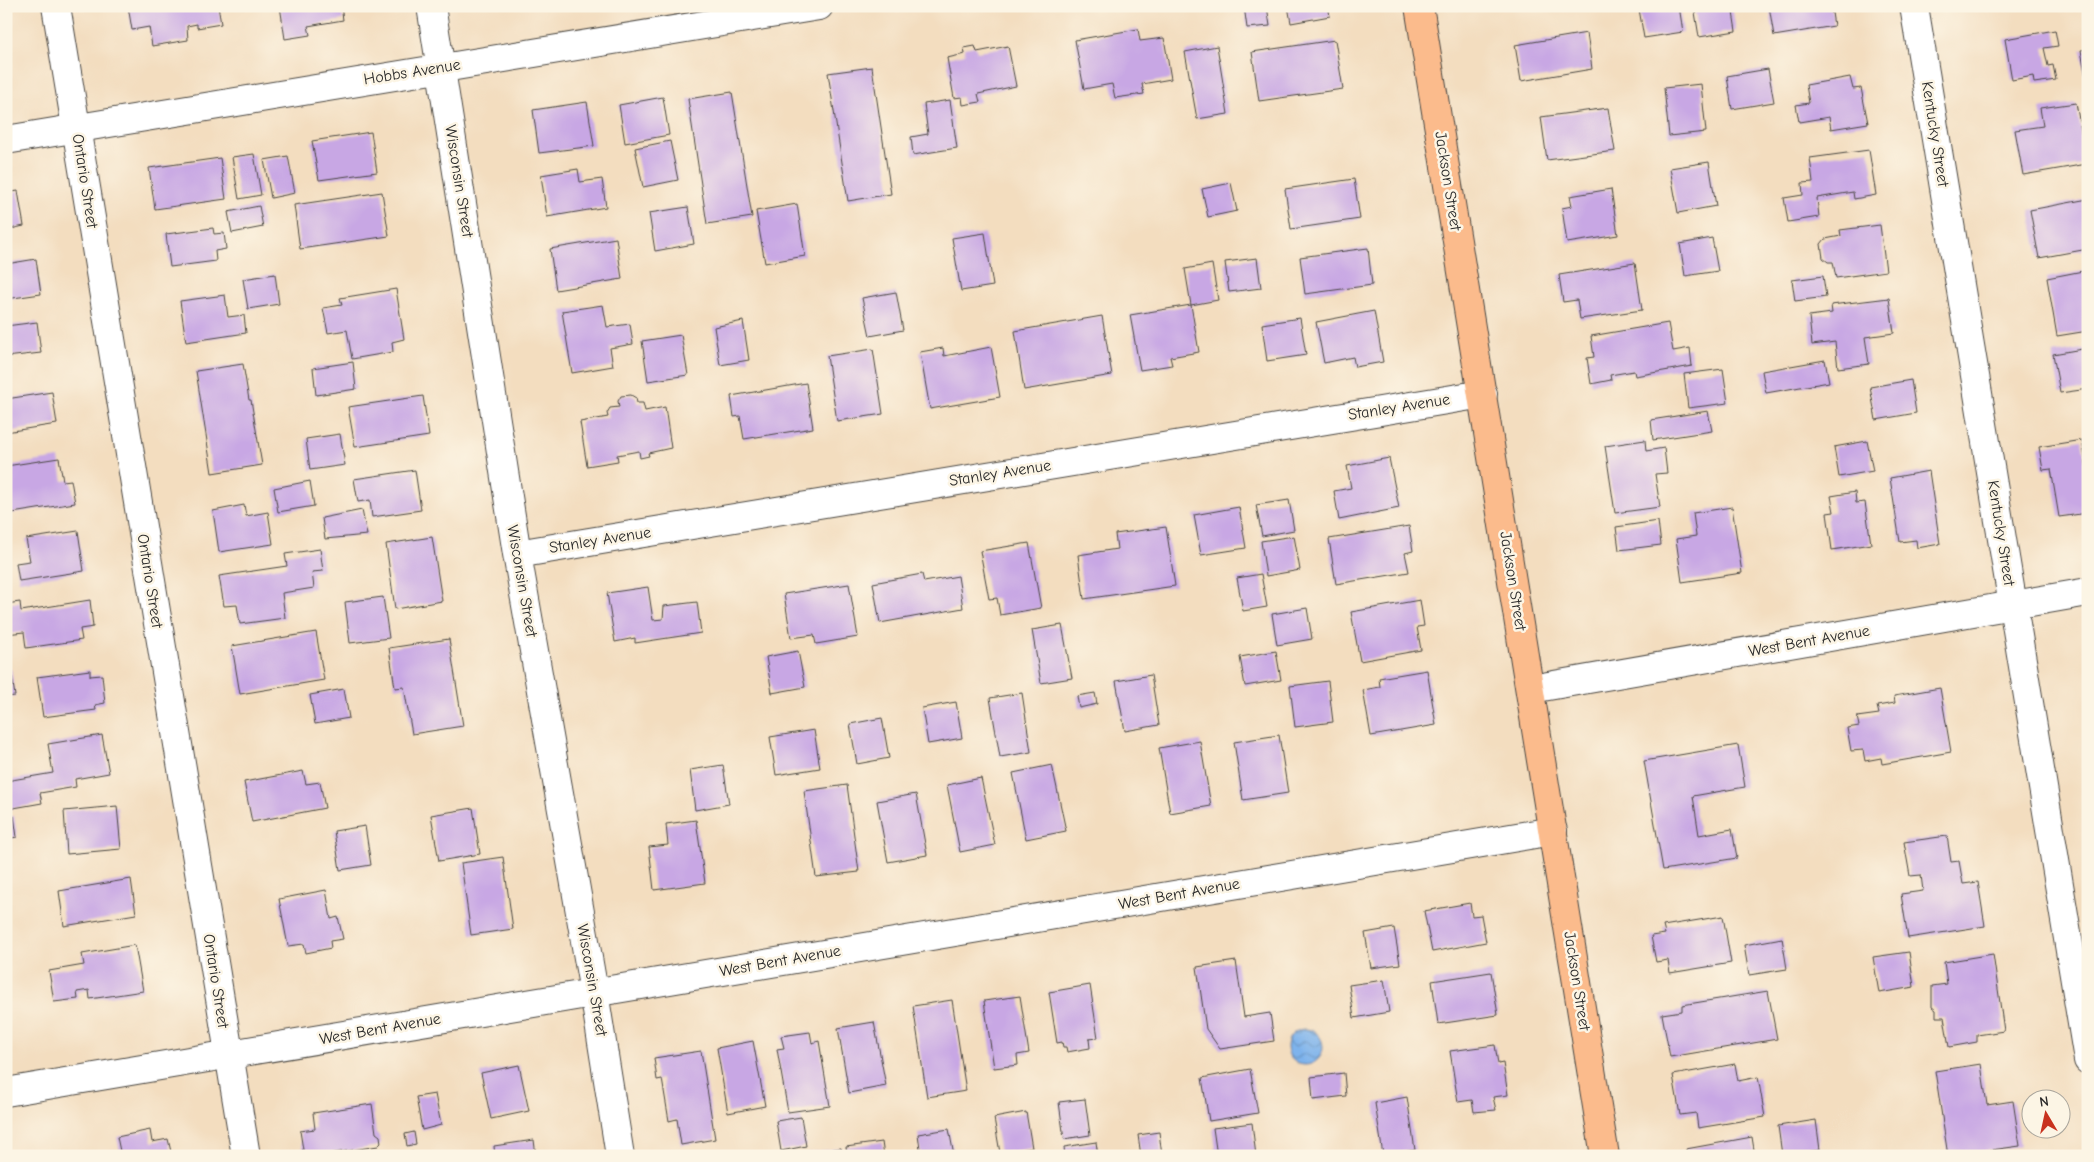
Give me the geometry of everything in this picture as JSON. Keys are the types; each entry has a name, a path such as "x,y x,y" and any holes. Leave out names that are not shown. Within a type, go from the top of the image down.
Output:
{"main road":[{"name":"Jackson Street","path":"1420,6 1605,1156"}],"street":[{"name":"Ontario Street","path":"56,6 246,1156"},
{"name":"Wisconsin Street","path":"431,6 517,554 594,992 620,1156"},
{"name":"Hobbs Avenue","path":"6,140 819,6"},
{"name":"Kentucky Street","path":"1914,6 2088,1060"},
{"name":"Stanley Avenue","path":"517,554 1483,394"},
{"name":"West Bent Avenue","path":"1531,689 2088,592"},
{"name":"West Bent Avenue","path":"6,1092 1553,831"}],"water":[{"path":"1305,1029 1312,1030 1318,1034 1322,1040 1322,1054 1318,1060 1312,1064 1305,1065 1298,1064 1292,1060 1288,1054 1287,1047 1288,1040 1292,1034 1298,1030"}],"building":[{"path":"128,6 218,6 221,24 197,28 197,24 187,26 188,40 152,46 149,27 132,30"},
{"path":"280,6 341,6 343,20 308,26 310,35 285,39"},
{"path":"1244,6 1267,6 1270,26 1247,28"},
{"path":"1288,6 1328,6 1330,16 1291,23"},
{"path":"1654,6 1679,6 1683,32 1644,38 1639,9"},
{"path":"1694,6 1732,6 1736,31 1699,37"},
{"path":"1769,6 1831,6 1834,26 1774,36"},
{"path":"1138,29 1140,41 1164,38 1171,79 1142,84 1144,94 1115,98 1112,84 1084,89 1075,40"},
{"path":"2055,30 2058,46 2044,48 2048,66 2053,65 2056,80 2034,83 2033,76 2012,80 2005,39"},
{"path":"1587,33 1592,69 1521,81 1515,45"},
{"path":"1335,40 1343,89 1259,101 1252,52"},
{"path":"975,46 977,52 1008,46 1016,86 978,94 980,102 963,105 962,97 954,98 947,58 965,54 964,48"},
{"path":"1217,46 1228,114 1197,119 1185,52"},
{"path":"2088,49 2088,84 2087,84 2081,50"},
{"path":"872,67 891,194 848,201 828,73"},
{"path":"1768,69 1774,102 1732,109 1727,76"},
{"path":"1850,77 1853,89 1861,88 1868,123 1831,129 1829,117 1799,122 1796,105 1809,103 1806,85"},
{"path":"1701,84 1706,132 1669,136 1664,88"},
{"path":"732,92 752,217 707,224 688,99"},
{"path":"663,97 669,135 625,143 619,105"},
{"path":"950,100 957,148 913,155 911,137 928,134 924,104"},
{"path":"587,102 594,146 539,153 533,110"},
{"path":"2076,103 2087,164 2023,175 2015,130 2043,126 2040,108"},
{"path":"1608,108 1615,151 1547,160 1541,117"},
{"path":"371,132 377,172 319,180 312,141"},
{"path":"670,141 678,180 643,187 635,148"},
{"path":"1869,150 1876,195 1854,199 1853,192 1817,198 1819,217 1788,222 1784,198 1803,195 1802,183 1813,182 1810,158"},
{"path":"254,154 261,195 239,199 232,157"},
{"path":"288,156 295,193 271,198 264,160"},
{"path":"220,158 226,199 155,209 149,168"},
{"path":"1709,162 1716,206 1678,213 1670,168"},
{"path":"578,169 580,182 602,179 606,207 547,217 541,175"},
{"path":"1354,179 1360,219 1291,229 1285,189"},
{"path":"1231,183 1237,211 1208,217 1202,189"},
{"path":"1611,189 1618,235 1567,243 1562,208 1572,206 1570,196"},
{"path":"18,191 24,226 6,230 6,193"},
{"path":"382,192 389,236 300,249 294,205"},
{"path":"2088,199 2088,249 2039,258 2030,210"},
{"path":"797,204 805,256 765,263 756,211"},
{"path":"259,206 263,227 232,233 228,212"},
{"path":"688,207 694,244 655,251 649,213"},
{"path":"1880,225 1886,271 1836,278 1833,262 1828,262 1823,258 1821,244 1825,239 1841,236 1840,230"},
{"path":"213,228 214,234 224,233 226,249 215,251 216,261 170,267 166,234"},
{"path":"985,233 993,286 961,291 952,238"},
{"path":"616,238 622,279 556,290 550,249"},
{"path":"1712,238 1718,271 1685,276 1680,244"},
{"path":"1368,248 1372,285 1305,294 1300,257"},
{"path":"1257,258 1261,288 1229,292 1225,262"},
{"path":"36,259 41,294 6,299 6,264"},
{"path":"1635,263 1642,310 1580,319 1577,300 1563,302 1559,275"},
{"path":"1212,264 1218,300 1191,305 1185,269"},
{"path":"2088,270 2088,331 2057,336 2047,278"},
{"path":"275,274 279,304 248,309 243,279"},
{"path":"1823,276 1826,297 1795,301 1792,280"},
{"path":"396,289 404,339 392,342 393,352 352,359 347,330 328,333 323,308 342,305 340,298"},
{"path":"896,292 903,330 870,336 862,298"},
{"path":"225,295 228,317 244,315 246,333 186,342 180,301"},
{"path":"1889,298 1894,333 1865,337 1869,364 1838,368 1835,342 1812,345 1809,316 1832,313 1831,305"},
{"path":"603,305 607,327 630,324 633,344 610,348 613,366 572,373 562,311"},
{"path":"1191,305 1199,352 1170,357 1172,365 1140,370 1130,315"},
{"path":"1374,311 1383,362 1355,367 1353,357 1324,363 1316,322"},
{"path":"1102,316 1112,375 1024,390 1015,331"},
{"path":"1300,318 1306,355 1267,361 1262,324"},
{"path":"743,321 749,360 720,365 714,327"},
{"path":"37,322 41,353 6,357 6,326"},
{"path":"1668,323 1673,351 1690,348 1692,366 1635,376 1634,371 1610,375 1611,380 1591,384 1587,358 1594,357 1591,336"},
{"path":"681,335 688,375 648,381 642,341"},
{"path":"991,347 1000,397 930,409 920,352 943,348 944,356"},
{"path":"2088,348 2088,389 2060,393 2053,354"},
{"path":"873,349 883,414 837,421 827,356"},
{"path":"1825,360 1829,382 1766,393 1762,371"},
{"path":"353,362 356,389 316,395 313,368"},
{"path":"243,364 262,465 212,473 196,371"},
{"path":"1723,369 1728,403 1688,408 1684,374"},
{"path":"1911,380 1916,413 1876,420 1870,387"},
{"path":"806,383 813,428 744,439 740,416 734,417 731,396"},
{"path":"52,392 57,424 6,432 6,399"},
{"path":"631,395 636,398 637,403 643,403 645,411 665,407 671,448 648,453 649,456 640,458 639,451 617,455 618,461 587,466 580,422 608,417 607,413 610,408 619,407 618,401 621,396"},
{"path":"423,396 429,436 355,447 348,407"},
{"path":"1708,411 1712,431 1653,440 1651,420"},
{"path":"340,434 345,465 310,470 306,439"},
{"path":"1645,440 1646,451 1664,448 1667,473 1655,474 1660,507 1615,513 1605,446"},
{"path":"2082,440 2088,476 2088,513 2059,517 2051,469 2043,470 2039,447"},
{"path":"1867,441 1873,471 1839,477 1834,447"},
{"path":"59,458 63,481 71,480 75,503 6,514 6,466"},
{"path":"1389,458 1399,508 1339,520 1334,491 1351,488 1347,466"},
{"path":"415,470 421,510 372,517 370,500 358,502 354,479"},
{"path":"1929,471 1940,544 1917,548 1916,540 1900,542 1890,478"},
{"path":"310,481 314,506 278,512 274,488"},
{"path":"1855,492 1856,503 1865,502 1871,544 1832,550 1827,513 1834,512 1831,496"},
{"path":"1289,500 1294,530 1262,536 1256,505"},
{"path":"244,505 246,516 268,512 273,544 219,552 213,511"},
{"path":"1239,507 1246,548 1201,555 1194,515"},
{"path":"1732,507 1742,573 1682,582 1676,539 1696,536 1693,513"},
{"path":"362,510 367,535 325,539 322,518"},
{"path":"1658,521 1661,545 1619,550 1616,527"},
{"path":"1409,526 1413,551 1405,553 1409,572 1336,584 1329,539"},
{"path":"1166,527 1175,586 1084,599 1078,555 1117,549 1115,534"},
{"path":"78,531 84,571 19,581 16,563 30,561 26,539"},
{"path":"1294,536 1300,570 1266,576 1261,541"},
{"path":"432,537 442,601 395,609 386,544"},
{"path":"1029,543 1041,608 1000,615 997,598 989,599 980,551"},
{"path":"320,549 323,571 312,572 314,588 282,593 285,618 240,624 237,605 224,606 219,576 287,566 285,554"},
{"path":"922,574 924,582 958,576 963,608 880,623 873,583"},
{"path":"1261,574 1267,607 1243,611 1237,578"},
{"path":"849,584 858,637 816,644 814,635 791,638 784,594"},
{"path":"648,587 653,620 663,619 664,606 697,602 701,633 635,643 635,638 615,642 607,593"},
{"path":"383,597 389,638 350,643 345,602"},
{"path":"90,600 93,627 80,629 82,640 26,648 24,632 6,634 6,604 20,602 21,611"},
{"path":"1420,600 1424,626 1417,627 1421,650 1360,661 1351,612"},
{"path":"1307,608 1312,639 1277,645 1272,614"},
{"path":"1062,625 1072,678 1041,683 1032,630"},
{"path":"316,632 324,680 240,694 232,646"},
{"path":"449,639 463,726 412,734 404,687 395,688 389,648"},
{"path":"798,651 805,687 772,693 766,657"},
{"path":"1276,651 1281,680 1245,686 1240,657"},
{"path":"11,669 15,696 6,697 6,670"},
{"path":"90,670 90,676 102,675 105,703 95,705 96,710 43,717 37,677"},
{"path":"1427,670 1436,725 1371,736 1363,690 1380,687 1379,678"},
{"path":"1151,675 1159,725 1125,731 1116,681"},
{"path":"1328,681 1333,722 1295,727 1290,686"},
{"path":"1940,688 1951,752 1882,764 1881,758 1865,761 1863,750 1851,751 1847,728 1859,726 1857,717 1879,714 1877,706 1895,703 1894,696"},
{"path":"344,689 349,718 315,724 310,695"},
{"path":"1022,693 1031,752 1000,757 990,698"},
{"path":"1095,693 1097,704 1079,708 1077,696"},
{"path":"956,702 962,738 928,744 922,708"},
{"path":"882,718 889,758 857,764 850,724"},
{"path":"814,730 820,768 776,775 770,737"},
{"path":"102,735 109,773 75,779 76,787 40,793 42,803 8,809 6,781 53,773 48,744"},
{"path":"1279,735 1288,793 1243,800 1234,742"},
{"path":"1200,741 1211,806 1170,813 1159,748"},
{"path":"1738,745 1745,787 1693,796 1699,835 1732,829 1737,858 1663,870 1644,761"},
{"path":"723,765 729,804 695,810 690,770"},
{"path":"1052,765 1066,831 1026,839 1013,773"},
{"path":"303,771 306,784 320,782 325,808 252,822 244,782"},
{"path":"981,778 995,845 960,852 947,785"},
{"path":"847,785 859,872 816,877 804,791"},
{"path":"916,794 927,855 888,862 877,801"},
{"path":"117,806 121,849 67,854 64,811"},
{"path":"473,808 480,854 439,861 431,815"},
{"path":"14,816 17,837 6,839 6,817"},
{"path":"696,820 705,883 654,890 649,847 668,845 666,824"},
{"path":"365,826 371,865 340,870 334,831"},
{"path":"1947,836 1951,862 1959,861 1963,884 1978,882 1985,926 1908,938 1901,894 1923,891 1921,875 1910,876 1904,842"},
{"path":"503,857 513,929 471,935 461,863"},
{"path":"131,879 136,914 64,926 59,891"},
{"path":"326,890 331,919 338,917 343,939 330,941 331,948 306,953 304,944 288,946 279,899"},
{"path":"1470,903 1472,916 1481,915 1486,942 1432,952 1424,911"},
{"path":"1723,916 1731,963 1670,973 1668,960 1656,962 1651,936 1665,934 1663,926"},
{"path":"1394,928 1400,964 1371,968 1365,933"},
{"path":"1782,938 1787,969 1749,975 1744,945"},
{"path":"135,945 143,991 90,999 89,990 77,992 78,999 54,1002 49,971 84,965 82,954"},
{"path":"1909,952 1914,987 1879,993 1873,957"},
{"path":"1993,954 2004,1031 1977,1035 1977,1042 1949,1047 1944,1017 1936,1017 1936,1010 1932,1007 1932,986 1947,984 1944,962"},
{"path":"1236,961 1244,1017 1270,1013 1274,1041 1220,1049 1206,1029 1197,967"},
{"path":"1491,972 1498,1015 1438,1024 1432,981"},
{"path":"1384,980 1389,1012 1354,1018 1349,985"},
{"path":"1090,985 1098,1038 1089,1039 1090,1048 1067,1052 1062,1042 1057,1043 1049,992"},
{"path":"1768,991 1777,1039 1670,1057 1662,1014 1682,1011 1682,1005"},
{"path":"1020,996 1029,1053 1017,1055 1018,1065 994,1068 984,1001"},
{"path":"952,1000 966,1091 927,1097 913,1006"},
{"path":"874,1022 886,1086 849,1093 838,1028"},
{"path":"810,1032 812,1043 819,1041 830,1106 788,1112 777,1049 784,1048 781,1036"},
{"path":"753,1041 765,1106 728,1113 717,1048"},
{"path":"1495,1045 1498,1064 1503,1063 1508,1095 1493,1097 1496,1110 1474,1112 1472,1100 1458,1102 1450,1051"},
{"path":"701,1051 715,1139 681,1145 677,1119 669,1121 662,1079 657,1080 654,1058"},
{"path":"1735,1064 1738,1081 1758,1077 1765,1117 1698,1128 1696,1113 1680,1115 1673,1075"},
{"path":"1981,1064 1987,1105 2013,1101 2020,1146 1948,1156 1935,1071"},
{"path":"519,1065 529,1111 491,1119 481,1073"},
{"path":"1250,1069 1258,1113 1209,1121 1202,1078"},
{"path":"1344,1073 1346,1096 1313,1100 1311,1077"},
{"path":"435,1094 441,1125 422,1130 416,1097"},
{"path":"1407,1097 1415,1150 1383,1155 1375,1103"},
{"path":"1085,1099 1090,1135 1064,1139 1059,1102"},
{"path":"372,1104 376,1133 380,1136 381,1143 378,1146 316,1156 304,1156 300,1131 315,1129 313,1113"},
{"path":"1026,1112 1032,1148 1000,1153 994,1118"},
{"path":"801,1117 806,1146 781,1151 776,1121"},
{"path":"1816,1120 1820,1150 1782,1155 1778,1126"},
{"path":"1252,1123 1256,1156 1217,1156 1213,1128"},
{"path":"949,1129 954,1156 921,1156 918,1134"},
{"path":"150,1130 152,1142 168,1139 172,1156 121,1156 117,1137"},
{"path":"414,1132 416,1144 407,1146 405,1134"},
{"path":"1159,1132 1162,1156 1141,1156 1138,1135"},
{"path":"1752,1137 1755,1156 1687,1156 1686,1149"},
{"path":"534,1140 536,1156 495,1156 494,1146"},
{"path":"882,1142 884,1156 847,1156 846,1147"},
{"path":"1096,1142 1098,1156 1065,1156 1064,1147"},
{"path":"841,1148 843,1156 808,1156 807,1153"},
{"path":"413,1152 413,1156 395,1156 395,1155"}]}
